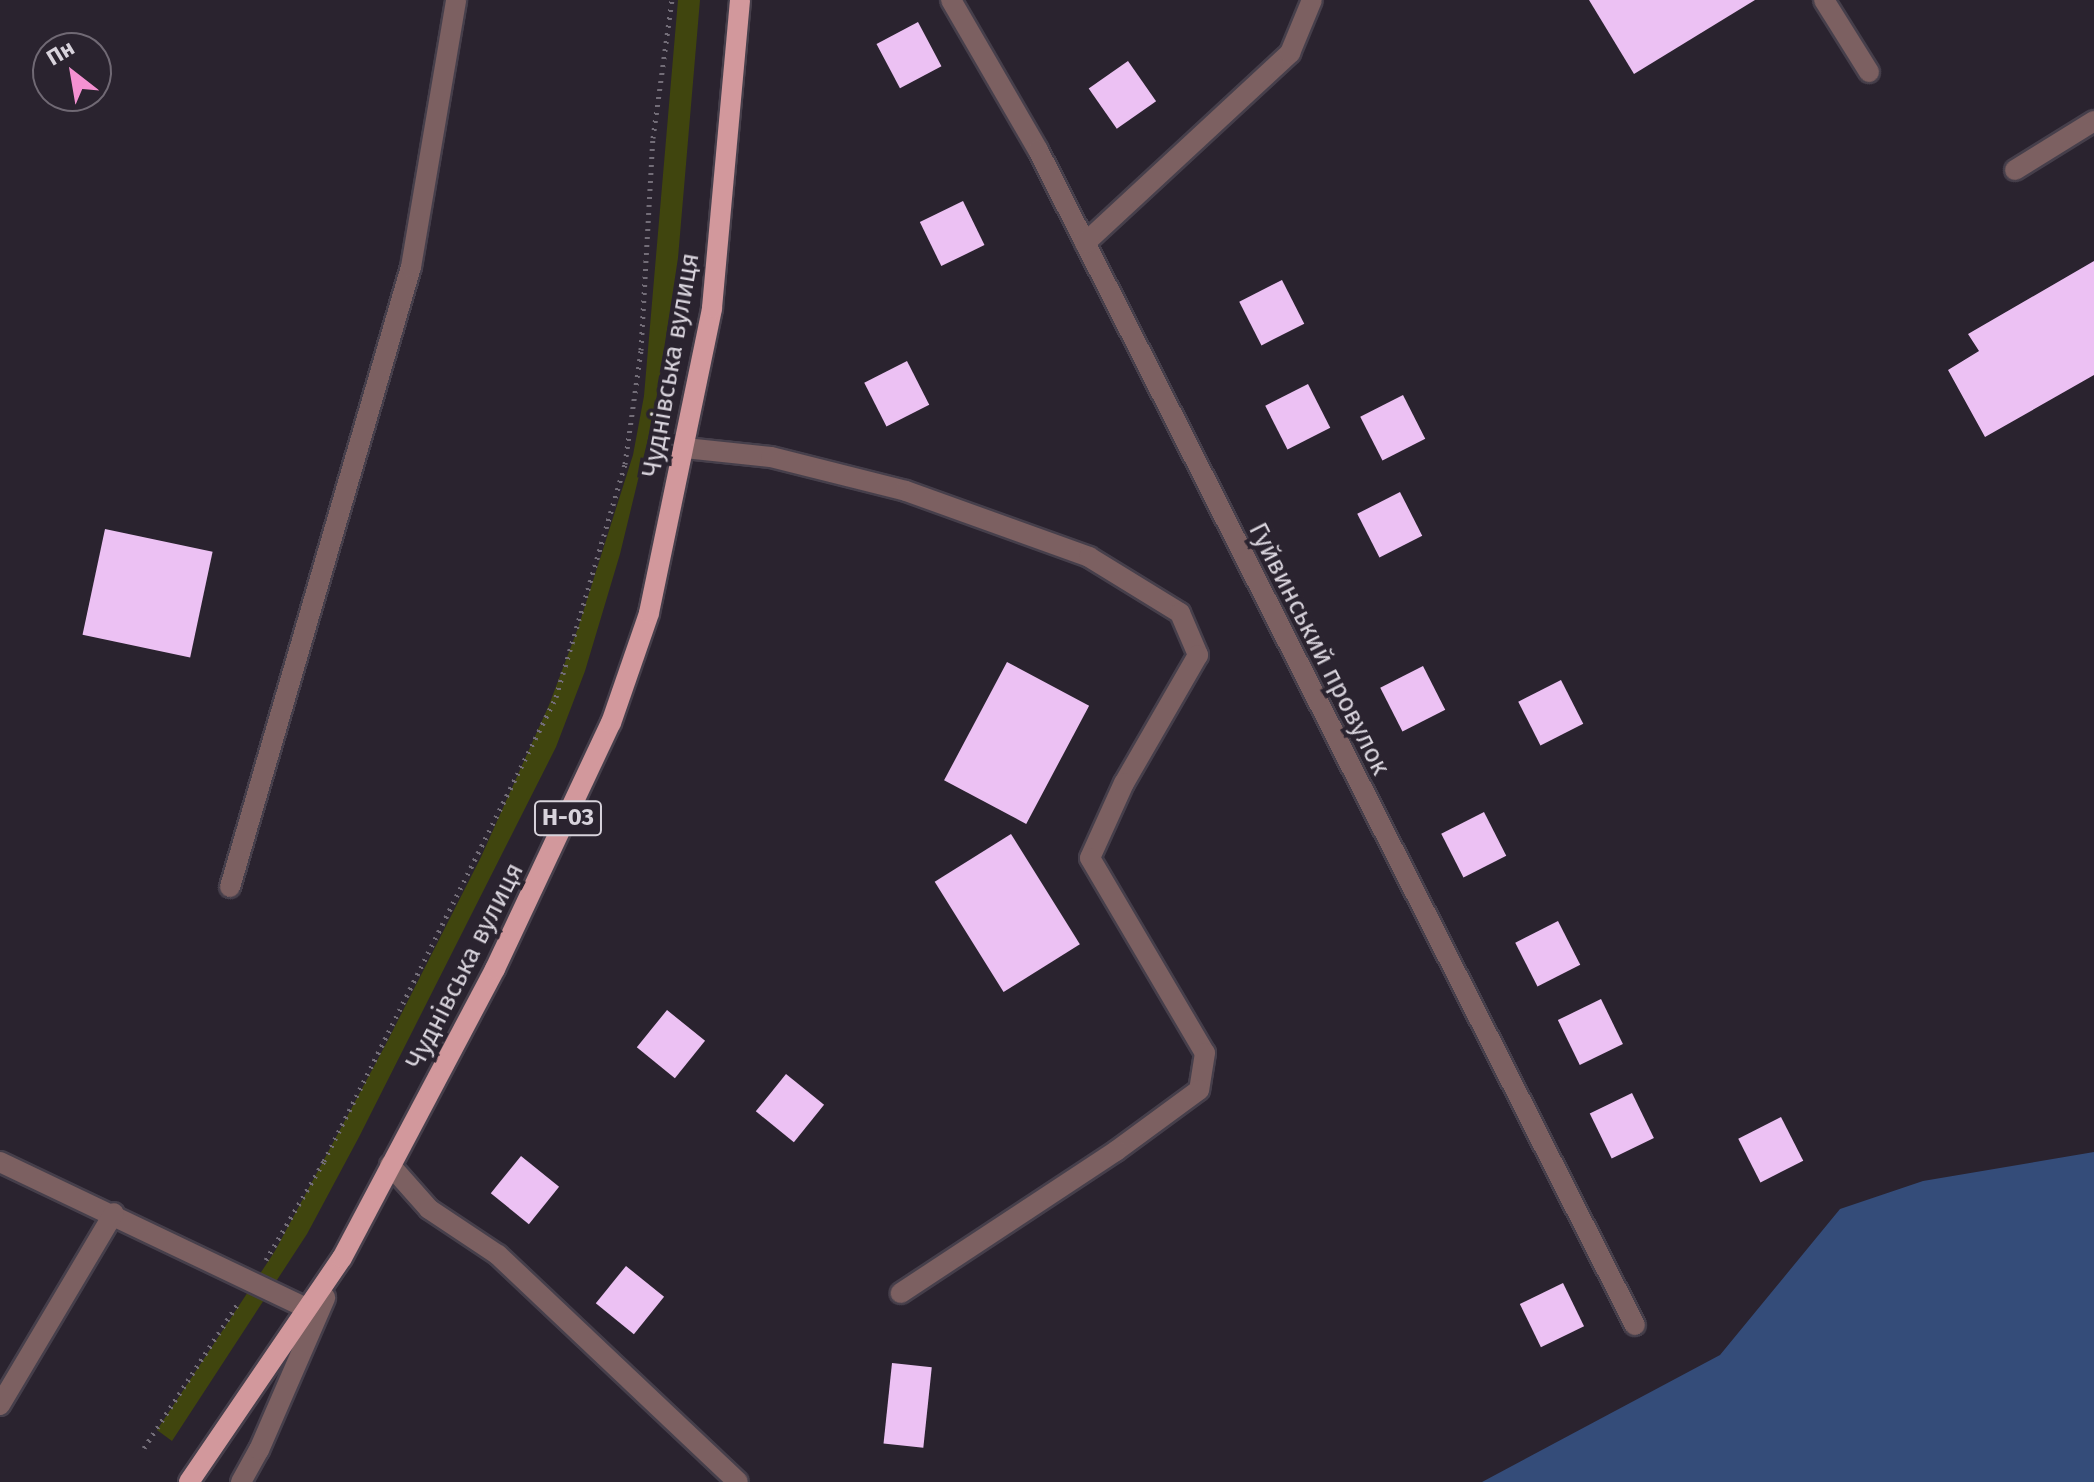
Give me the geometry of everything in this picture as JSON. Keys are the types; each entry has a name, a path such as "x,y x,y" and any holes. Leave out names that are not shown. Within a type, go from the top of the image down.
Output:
{"main road":[{"name":"Чуднівська вулиця","path":"189,1482 342,1258 495,969 611,723 649,613 712,308 740,0"}],"street":[{"path":"230,887 411,267 456,0"},
{"name":"Гуйвинський провулок","path":"951,0 1038,150 1635,1325"},
{"path":"1085,243 1290,53 1312,0"},
{"path":"1824,0 1869,72"},
{"path":"2015,170 2094,121"},
{"path":"685,448 771,457 906,491 1089,557 1180,613 1198,655 1124,783 1090,858 1205,1053 1199,1090 1116,1151 901,1293"},
{"path":"0,1162 114,1213 308,1309"},
{"path":"390,1165 429,1209 498,1255 738,1482"},
{"path":"0,1405 114,1213"},
{"path":"241,1482 259,1450 342,1258"}],"path":[{"path":"263,1264 324,1161 432,952 560,683 625,464 641,350 653,138 672,0"},
{"path":"144,1448 240,1302"}],"green space":[{"path":"678,0 700,0 678,258 654,414 620,554 585,671 556,747 307,1234 172,1441 157,1430 275,1251 387,1042 481,857 549,705 578,628 633,455 644,396"}],"water":[{"path":"2094,1152 2094,1482 1482,1482 1720,1355 1840,1209 1923,1181"}],"building":[{"path":"1589,0 1755,0 1634,74"},
{"path":"918,22 941,66 900,88 877,44"},
{"path":"1128,61 1156,101 1117,129 1089,89"},
{"path":"963,201 984,245 941,266 920,222"},
{"path":"2094,261 2094,375 1985,437 1948,370 1979,351 1968,334"},
{"path":"1282,280 1304,324 1261,345 1239,302"},
{"path":"907,361 929,405 886,426 864,383"},
{"path":"1308,384 1330,428 1287,449 1265,406"},
{"path":"1403,395 1425,439 1382,460 1360,417"},
{"path":"1400,492 1422,536 1379,557 1357,514"},
{"path":"105,529 213,552 190,658 83,635"},
{"path":"1007,662 1089,706 1026,824 944,780"},
{"path":"1423,666 1445,710 1402,731 1380,688"},
{"path":"1561,680 1583,724 1540,745 1518,702"},
{"path":"1484,812 1506,856 1463,877 1441,834"},
{"path":"1011,834 1080,944 1004,992 935,882"},
{"path":"1558,921 1580,965 1537,986 1515,943"},
{"path":"1601,999 1623,1044 1580,1065 1558,1020"},
{"path":"667,1010 705,1041 675,1078 637,1047"},
{"path":"786,1074 824,1105 794,1142 756,1111"},
{"path":"1632,1093 1654,1138 1612,1159 1590,1114"},
{"path":"1781,1117 1803,1161 1760,1182 1738,1139"},
{"path":"521,1156 559,1187 529,1224 491,1193"},
{"path":"626,1266 664,1297 634,1334 596,1303"},
{"path":"1563,1283 1584,1326 1541,1347 1520,1304"},
{"path":"892,1363 932,1367 923,1448 884,1444"}]}
